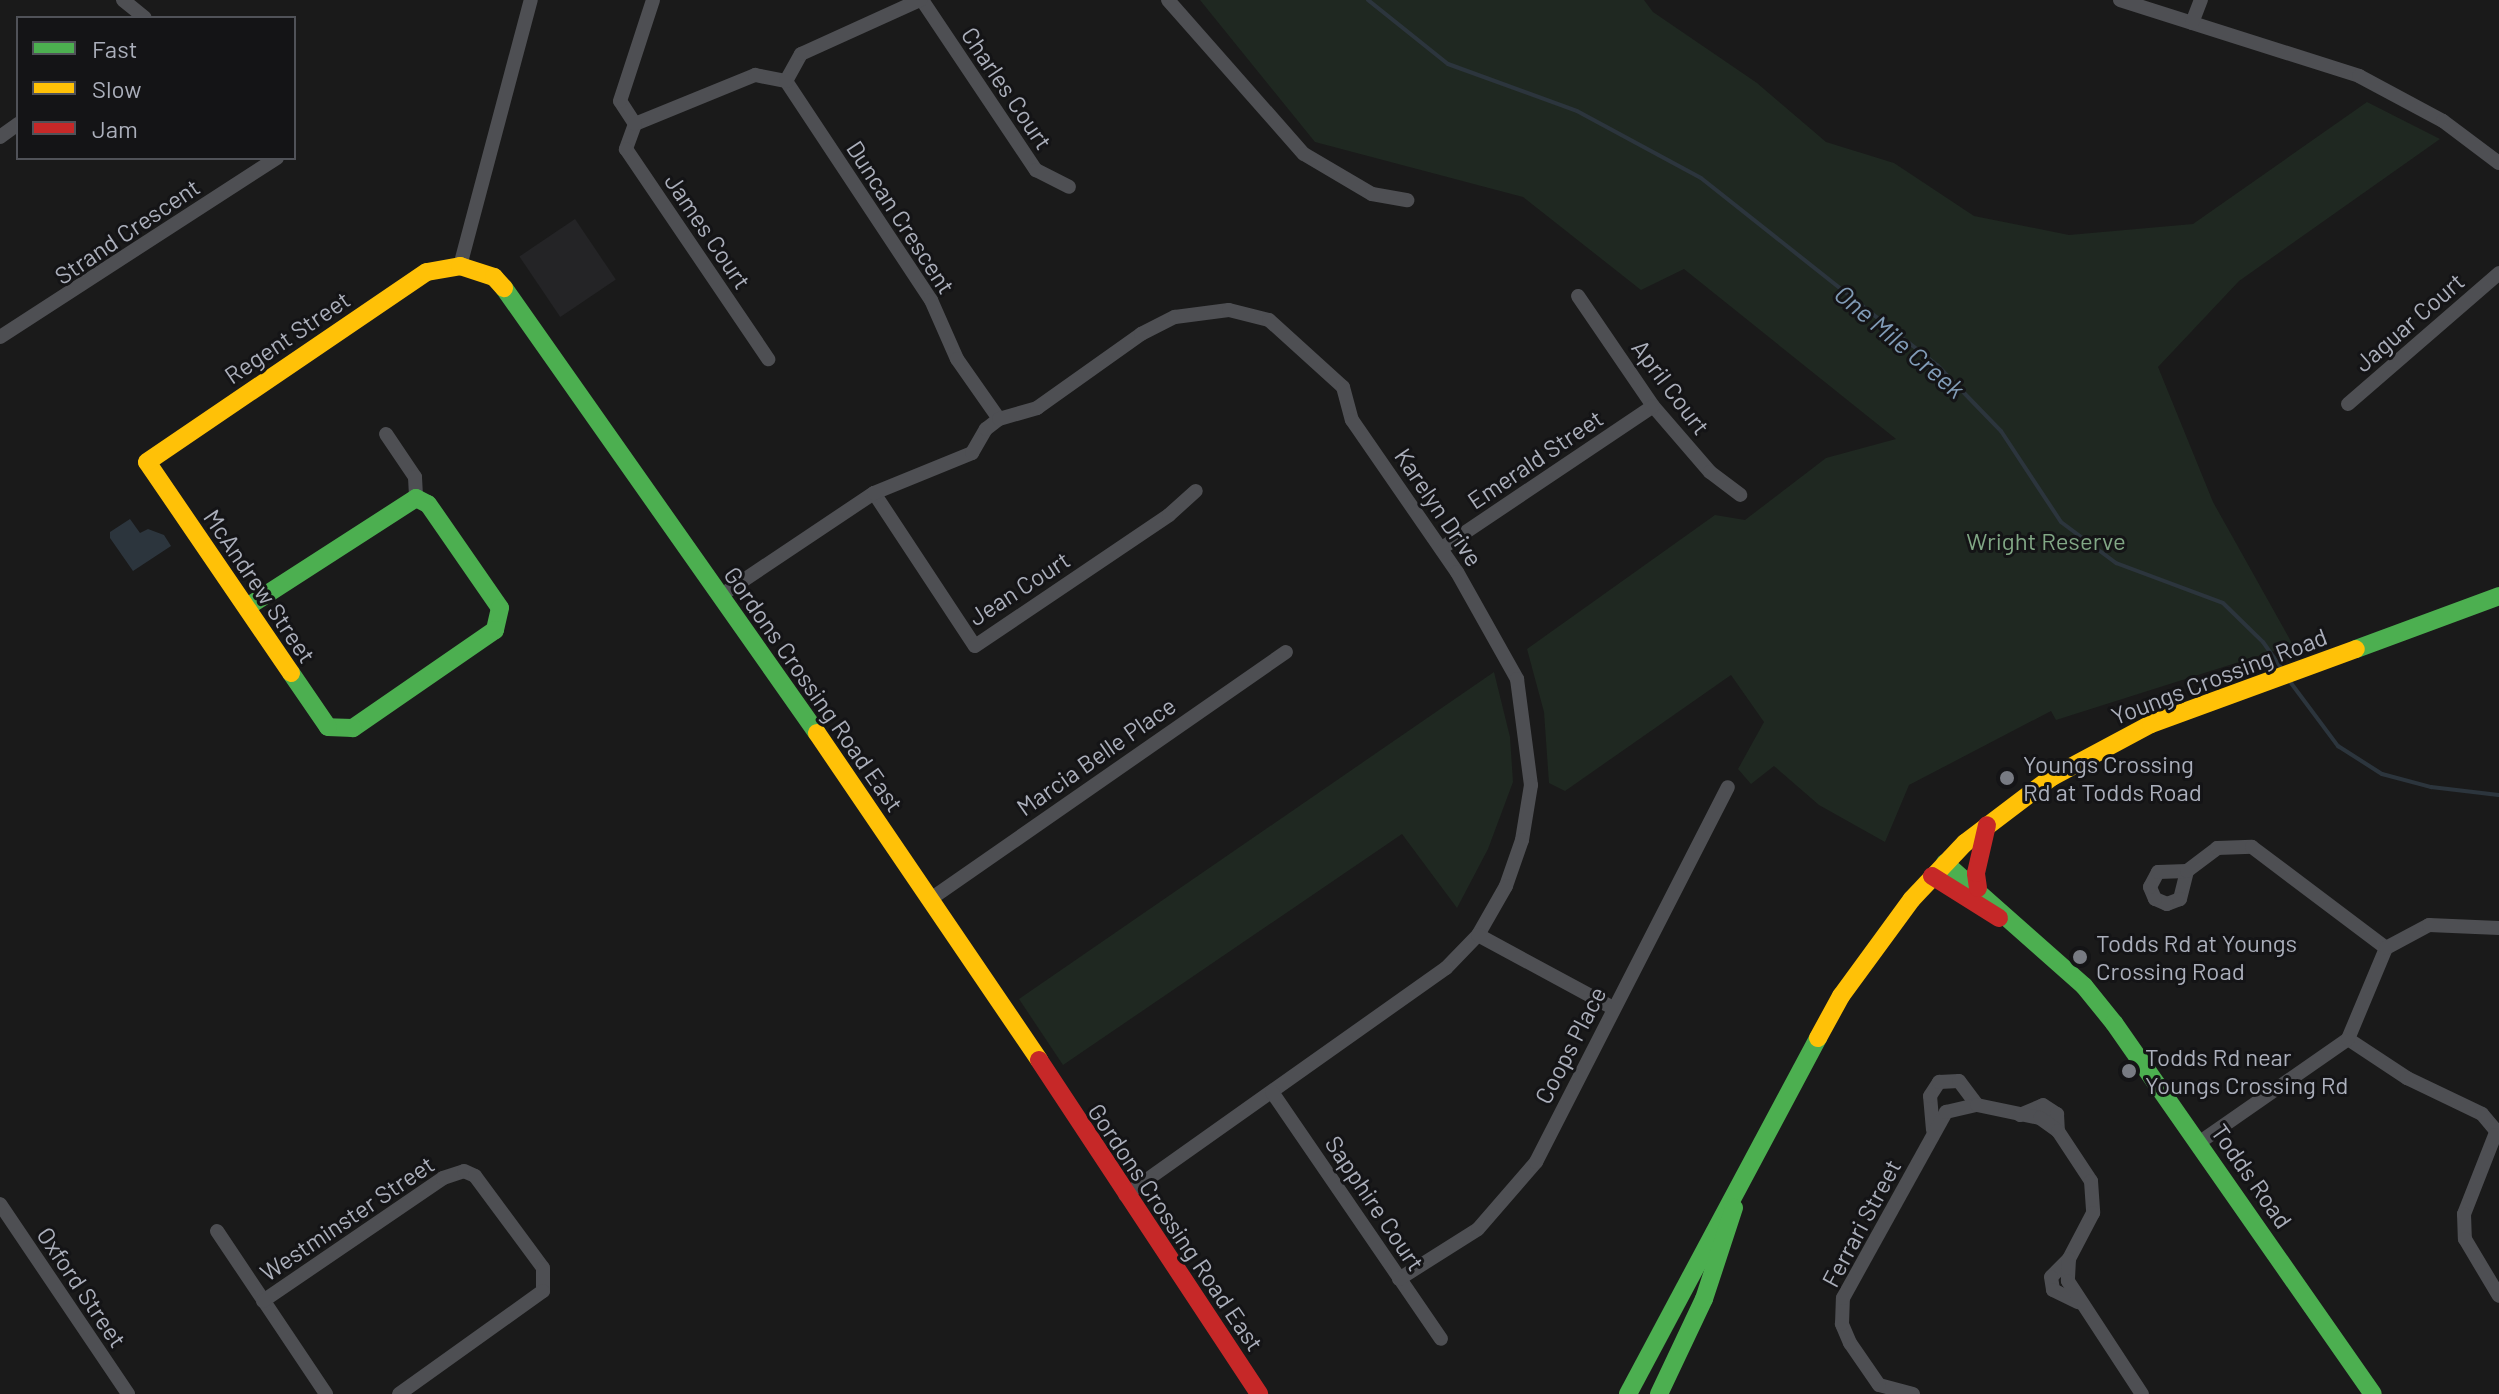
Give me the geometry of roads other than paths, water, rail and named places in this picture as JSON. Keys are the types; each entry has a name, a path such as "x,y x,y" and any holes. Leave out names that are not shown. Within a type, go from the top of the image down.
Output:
{"street":[{"path":"460,266 531,0"},
{"path":"653,0 620,101 635,124 755,75 786,81 801,54 921,0"},
{"name":"Charles Court","path":"921,0 1036,170 1069,187"},
{"path":"1168,0 1304,154 1372,194 1407,200"},
{"path":"2120,0 2359,76 2443,121 2499,163"},
{"path":"2192,23 2201,0"},
{"name":"Duncan Crescent","path":"786,81 931,300 957,359 999,419"},
{"name":"James Court","path":"635,124 626,149 768,359"},
{"name":"Strand Crescent","path":"0,337 274,160"},
{"name":"Regent Street","path":"147,462 417,278 460,266"},
{"name":"Gordons Crossing Road East","path":"460,266 489,274 512,294 932,898 1259,1394"},
{"name":"Jaguar Court","path":"2348,404 2499,273"},
{"name":"April Court","path":"1578,296 1653,406 1710,472 1740,495"},
{"name":"Karelyn Drive","path":"999,419 1037,408 1141,334 1175,317 1229,310 1269,320 1343,387 1352,420 1442,548 1493,628 1517,679 1526,728 1531,785 1522,840 1506,886 1478,935 1446,968 1125,1195"},
{"name":"Emerald Street","path":"1442,548 1653,406"},
{"path":"720,596 874,493 972,453 986,429 999,419"},
{"path":"247,607 401,503 416,498 415,477 386,434"},
{"name":"McAndrew Street","path":"147,462 324,724 338,731 353,728 490,635 499,623 500,608 428,504 416,498"},
{"name":"Jean Court","path":"874,493 975,646 1169,515 1196,491"},
{"name":"Youngs Crossing Road","path":"1628,1394 1841,996 1938,870 1987,825 2015,801 2096,751 2255,686 2499,596"},
{"name":"Marcia Belle Place","path":"932,898 1286,652"},
{"name":"Coops Place","path":"1399,1279 1478,1229 1503,1204 1536,1162 1728,787"},
{"path":"1978,888 1976,873 1987,825"},
{"path":"2187,871 2217,848 2252,847 2386,948"},
{"name":"Todds Road","path":"1938,870 1978,888 2014,926"},
{"name":"Todds Road","path":"1938,870 2014,926 2084,986 2200,1142 2373,1394"},
{"path":"2200,1142 2348,1039 2386,948 2429,925 2499,928"},
{"path":"1478,935 1613,1008"},
{"path":"2348,1039 2407,1078 2482,1114 2497,1134 2464,1214 2465,1239 2499,1296"},
{"path":"1933,1134 1930,1096 1939,1082 1959,1081 1977,1105 2019,1115 2043,1105 2057,1114 2058,1131 2095,1196 2093,1213 2069,1259 2051,1277 2053,1290 2078,1302 2142,1394"},
{"name":"Sapphire Court","path":"1272,1092 1441,1339"},
{"name":"Ferrari Street","path":"1913,1394 1877,1390 1846,1334 1843,1298 1946,1112 1977,1105"},
{"name":"Westminster Street","path":"263,1301 443,1178 464,1171 475,1176 543,1268 543,1291 399,1394"},
{"name":"Youngs Crossing Road","path":"1659,1394 1704,1299 1737,1192"},
{"name":"Oxford Street","path":"0,1204 128,1394"},
{"path":"217,1231 326,1394"},
{"path":"1678,1296 1691,1291 1704,1299"}],"waterway":[{"name":"One Mile Creek","path":"1368,0 1448,64 1577,111 1701,178 1937,365 2001,431 2061,522 2116,563 2223,603 2263,642 2281,668"},
{"name":"One Mile Creek","path":"2288,679 2338,746 2382,774 2431,787 2499,795"}],"place":[{"name":"Youngs Crossing Rd at Todds Road","path":"2007,778"},
{"name":"Todds Rd at Youngs Crossing Road","path":"2080,957"},
{"name":"Todds Rd near Youngs Crossing Rd","path":"2129,1071"}],"park label":[{"name":"Wright Reserve","path":"2046,541"}]}
